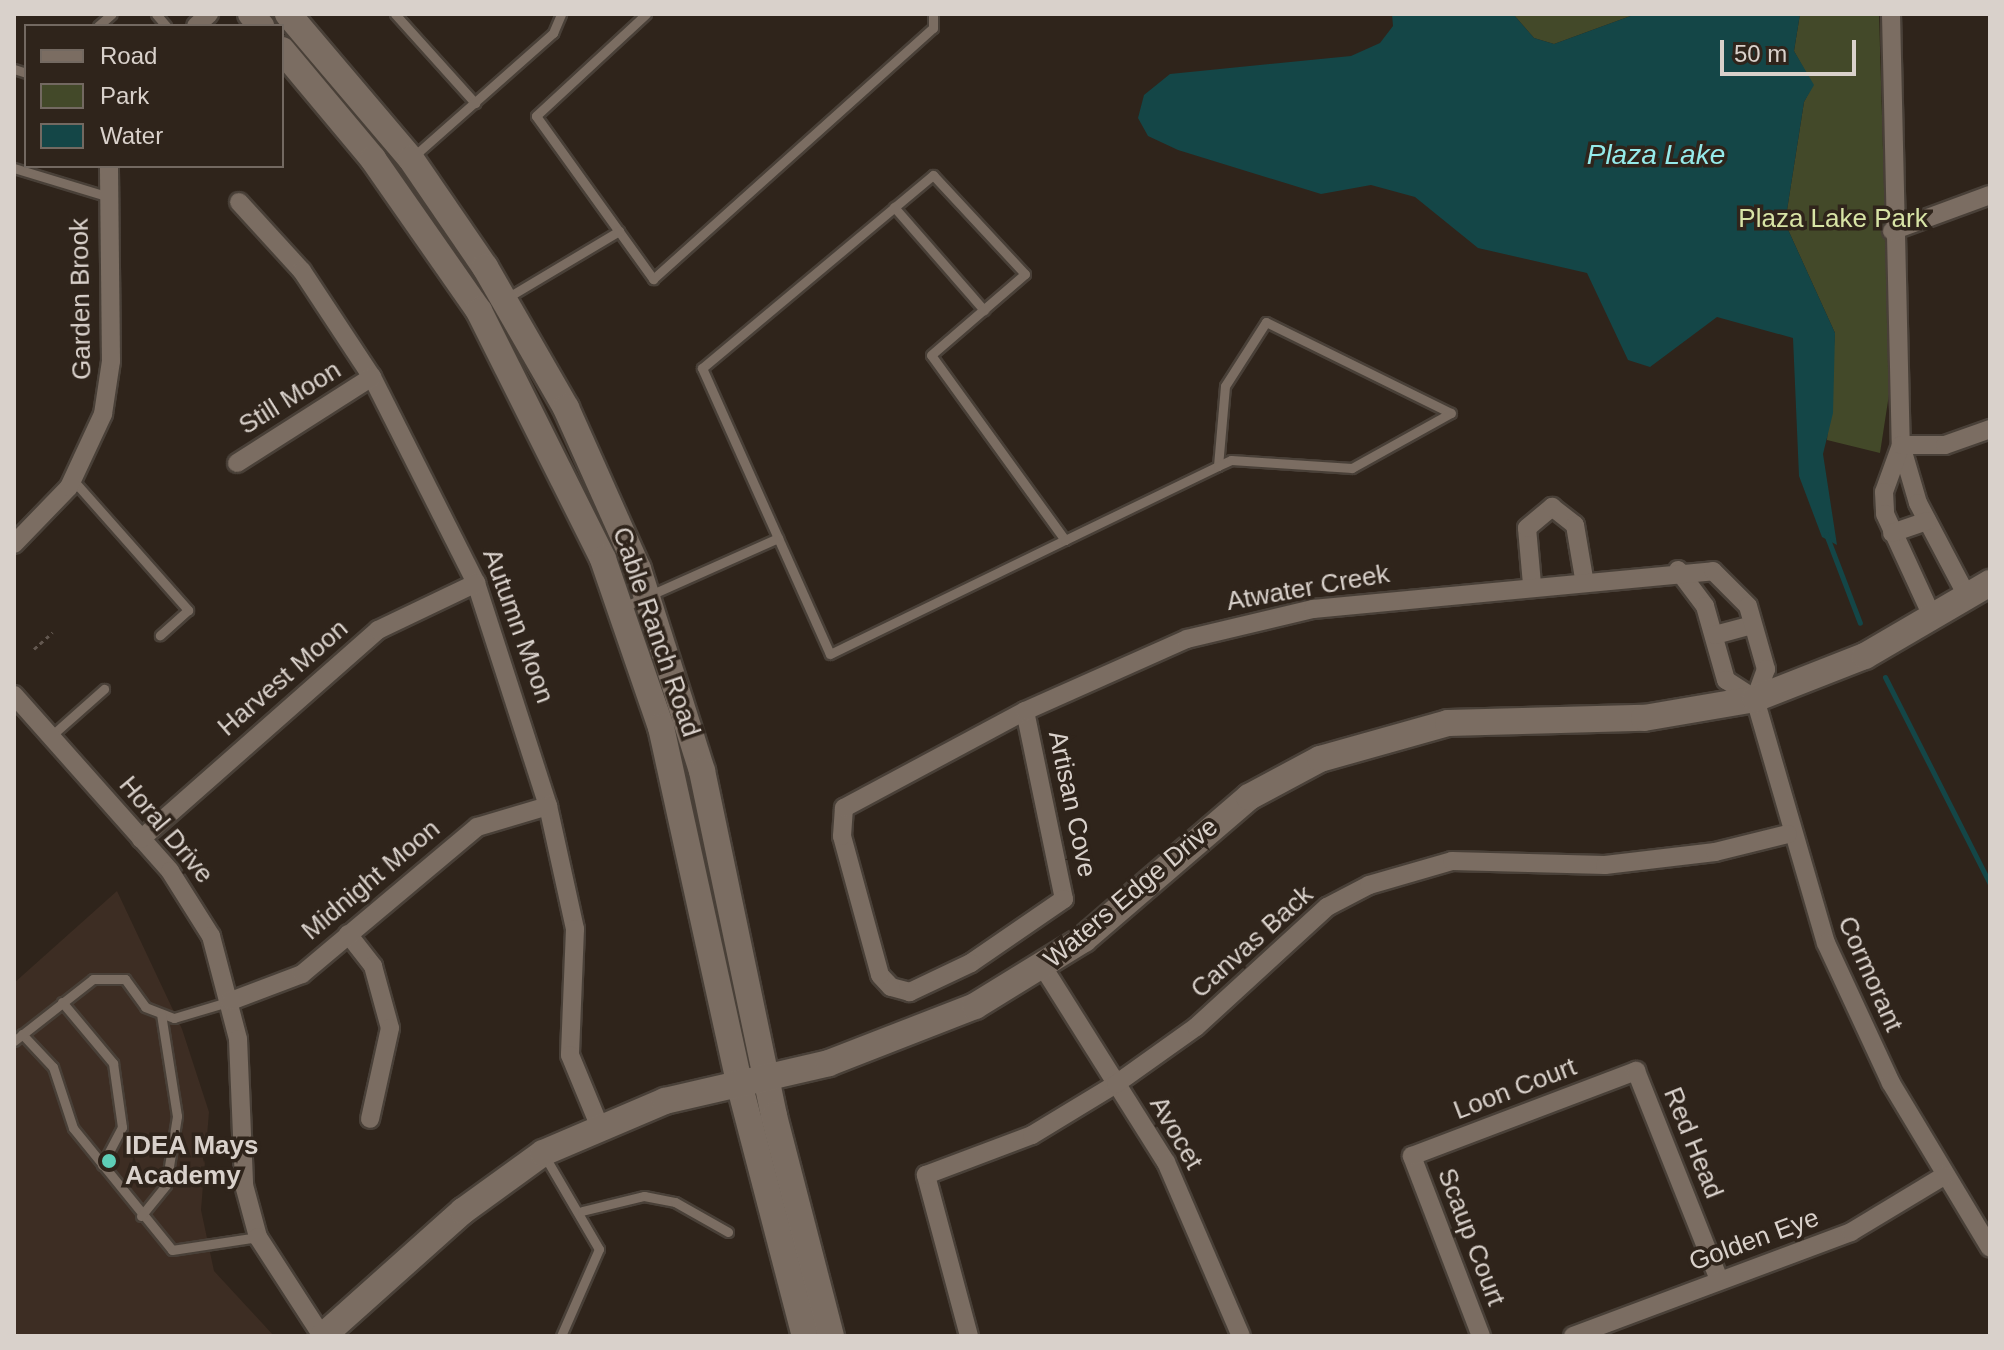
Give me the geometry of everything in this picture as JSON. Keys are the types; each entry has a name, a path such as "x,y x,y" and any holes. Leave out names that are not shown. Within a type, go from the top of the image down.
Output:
{"street":[{"name":"Cable Ranch Road","path":"288,14 411,159 505,299 566,408 649,598 702,771 766,1078 831,1336"},
{"path":"1891,14 1892,231 1901,445 1927,521 1967,596"},
{"name":"Cable Ranch Road","path":"284,52 382,171 479,311 562,466 621,608 670,762 739,1083 805,1336"},
{"name":"Garden Brook","path":"14,544 73,480 109,389 106,196 109,168"},
{"path":"1892,231 1990,195"},
{"name":"Autumn Moon","path":"239,202 302,271 372,377 476,583 548,806 575,929 570,1055 599,1125"},
{"name":"Still Moon","path":"237,463 372,377"},
{"path":"1901,445 1945,445 1990,429"},
{"path":"1901,445 1884,492 1892,533 1932,616"},
{"path":"1532,584 1527,528 1552,507 1575,525 1584,578"},
{"path":"1892,533 1927,521"},
{"path":"1678,570 1705,606 1726,680 1755,699"},
{"name":"Atwater Creek","path":"891,987 880,975 842,836 844,808 1025,711 1187,639 1258,618 1584,578 1678,570 1713,571 1731,582 1753,625 1766,669 1755,699"},
{"name":"Harvest Moon","path":"141,839 378,630 476,583"},
{"name":"Waters Edge Drive","path":"322,1336 463,1211 543,1153 599,1125 911,1035 1043,967 1236,807 1338,752 1448,723 1644,718 1755,699 1830,672 1990,583"},
{"path":"1715,635 1753,625"},
{"name":"Horal Drive","path":"14,695 195,904 231,1001 244,1185 258,1237 322,1336"},
{"name":"Cormorant","path":"1755,699 1788,834 1853,1006 1944,1176 1990,1248"},
{"name":"Artisan Cove","path":"891,987 910,992 971,963 1064,899 1025,711"},
{"name":"Midnight Moon","path":"231,1001 302,974 477,827 548,806"},
{"name":"Canvas Back","path":"969,1336 926,1175 1032,1135 1116,1084 1196,1027 1327,907 1369,885 1452,861 1605,865 1715,852 1788,834"},
{"path":"348,934 373,966 390,1028 370,1119"},
{"name":"Avocet","path":"1043,967 1166,1162 1241,1336"},
{"name":"Loon Court","path":"1412,1156 1636,1071"},
{"name":"Red Head","path":"1636,1071 1719,1280"},
{"name":"Scaup Court","path":"1412,1156 1481,1336"},
{"name":"Golden Eye","path":"1573,1336 1851,1232 1944,1176"}],"lane":[{"path":"395,14 475,103"},
{"path":"411,159 553,33 561,14"},
{"path":"646,14 536,116 653,279 933,28 933,14"},
{"path":"14,168 106,196"},
{"path":"1065,540 931,355 1025,274 933,175 702,368 830,654 1231,460 1352,468 1451,413 1266,322 1225,386 1218,466"},
{"path":"894,207 984,310"},
{"path":"479,311 505,299 619,231"},
{"path":"73,480 188,610 160,635"},
{"path":"621,608 778,538"},
{"path":"51,736 104,689"},
{"path":"231,1001 174,1018 161,1014 125,979 93,979 18,1037 53,1067 73,1128 141,1216 172,1250 258,1237"},
{"path":"62,1002 113,1063 122,1127 102,1165"},
{"path":"141,1216 166,1185 177,1116 161,1014"},
{"path":"543,1153 582,1211 599,1249 561,1336"},
{"path":"582,1211 644,1196 688,1208 728,1232"}],"path":[{"path":"34,649 53,632"}],"shaded area":[{"name":"IDEA Mays Academy","path":"117,891 182,1029 209,1112 201,1210 214,1271 274,1336 14,1336 14,983"}],"green space":[{"path":"1513,14 1636,14 1554,44 1534,38"},
{"name":"Plaza Lake Park","path":"1800,14 1879,14 1890,388 1880,453 1827,440 1835,333 1785,223 1804,102 1813,85 1794,51"}],"water":[{"name":"Plaza Lake","path":"1392,14 1513,14 1534,38 1554,44 1636,14 1800,14 1794,51 1814,85 1804,102 1785,223 1835,333 1833,413 1823,454 1837,545 1822,537 1799,476 1793,338 1717,317 1650,367 1628,360 1587,273 1478,248 1415,197 1371,185 1321,194 1178,150 1148,136 1138,118 1144,95 1170,74 1351,56 1380,43 1393,26"}],"waterway":[{"path":"1826,534 1860,623"},
{"path":"1885,677 1990,884"}],"place":[{"name":"IDEA Mays Academy","path":"109,1161"}]}
